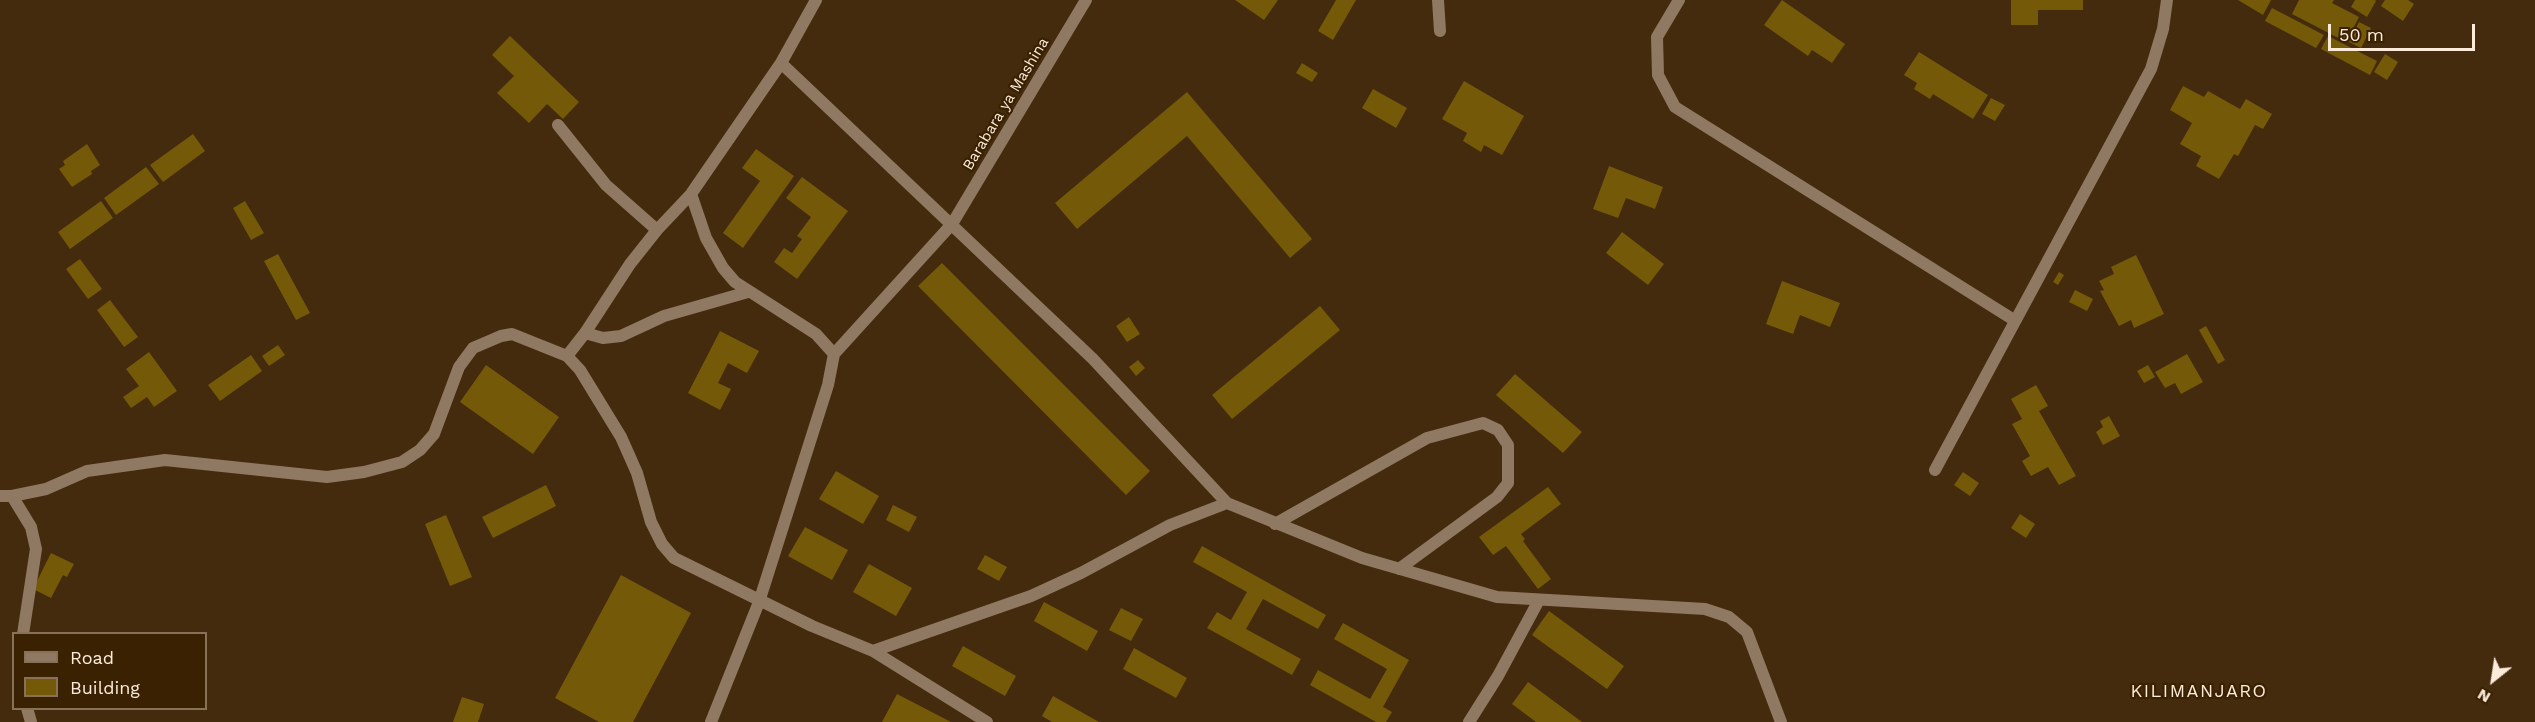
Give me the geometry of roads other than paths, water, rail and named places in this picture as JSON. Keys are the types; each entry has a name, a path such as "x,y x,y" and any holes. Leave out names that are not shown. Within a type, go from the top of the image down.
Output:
{"street":[{"path":"567,356 585,333 630,264 657,230 691,195 781,63 816,0"},
{"name":"Barabara ya Mashina","path":"834,354 952,224 1086,0"},
{"path":"1438,0 1440,31"},
{"path":"1679,0 1657,37 1658,75 1675,107 2014,320"},
{"path":"1935,470 2151,69 2163,29 2168,0"},
{"path":"781,63 1093,358 1227,503 1362,558 1497,597 1705,609 1729,617 1747,632 1781,722"},
{"path":"558,125 606,185 657,230"},
{"path":"691,195 705,238 723,268 748,292 816,334 834,354 828,385 759,602 711,722"},
{"path":"585,333 603,338 621,336 664,316 748,292"},
{"path":"23,632 36,549 31,527 6,496 46,489 87,471 165,460 327,477 364,472 402,462 420,450 434,434 459,367 473,348 484,341 512,334 567,356 580,370 621,437 637,473 651,522 662,544 674,558 759,602 873,651 987,722"},
{"path":"1275,524 1427,438 1483,423 1498,430 1508,445 1508,483 1497,497 1399,569"},
{"path":"873,651 1031,596 1081,573 1170,525 1227,503"},
{"path":"1469,722 1498,676 1539,600"}],"district":[{"name":"KILIMANJARO","path":"2199,692"}]}
